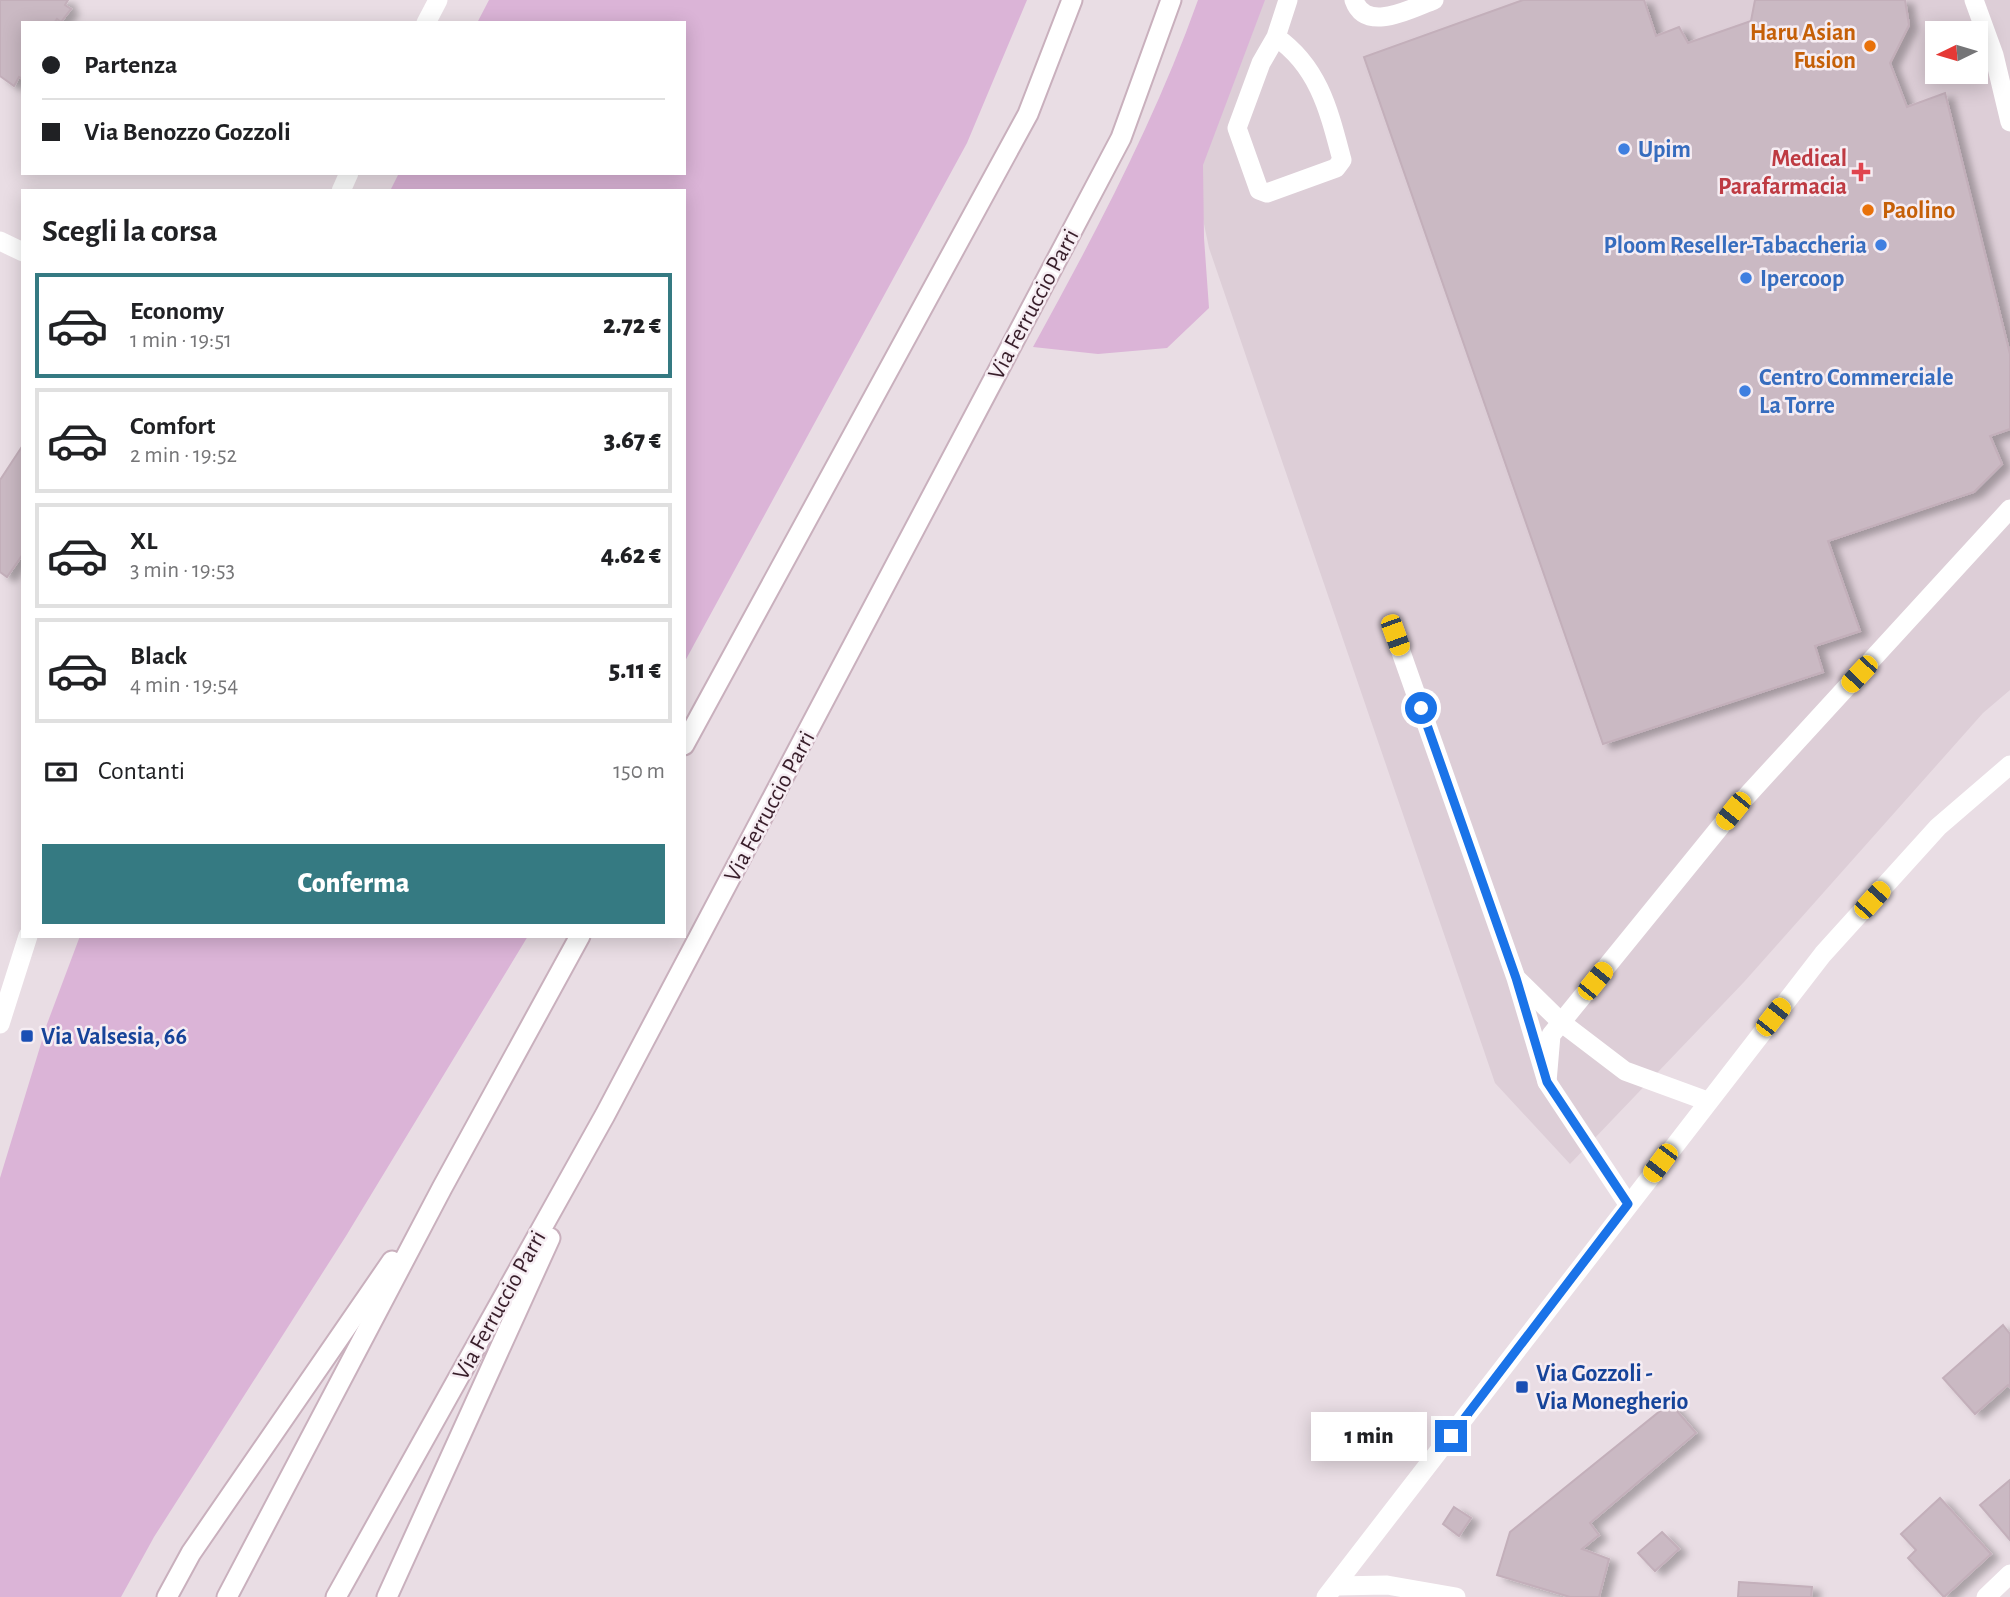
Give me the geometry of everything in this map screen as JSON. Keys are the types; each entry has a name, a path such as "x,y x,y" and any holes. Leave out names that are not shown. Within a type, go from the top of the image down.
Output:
{"main road":[{"path":"427,21 438,0"},
{"path":"686,741 1028,114 1072,0"},
{"name":"Via Ferruccio Parri","path":"336,1597 605,1115 1121,138 1171,0"},
{"path":"1276,37 1292,48 1314,75 1330,116 1342,160 1336,168 1267,193 1259,190 1237,128 1261,63 1276,37 1288,0"},
{"path":"1354,0 1364,15 1375,17 1392,15 1434,0"},
{"path":"1974,0 1994,55 2010,122"},
{"path":"1988,0 1994,55"},
{"path":"0,241 21,251"},
{"path":"1547,1082 1551,1035 1733,811 2010,509"},
{"path":"1395,635 1516,978 1547,1082 1628,1204"},
{"path":"1331,1592 1823,954 1938,827 2010,765"},
{"path":"0,1024 27,938"},
{"path":"227,1597 442,1188 579,938"},
{"path":"1516,978 1562,1023 1625,1071 1707,1101"},
{"path":"387,1597 605,1115"},
{"path":"167,1597 191,1553 442,1188"},
{"path":"1986,1597 2010,1574"},
{"path":"1331,1592 1387,1586 1455,1597"}],"shaded area":[{"path":"489,0 1027,0 967,143 686,659 686,189 391,189 398,175 686,175 686,21 478,21"},
{"path":"1198,0 1265,0 1203,165 1209,308 1167,348 1098,354 1033,347 1143,133"},
{"path":"1256,0 2010,0 2010,690 1983,713 1744,982 1570,1164 1495,1083 1209,248 1193,171"},
{"path":"79,938 527,938 346,1236 154,1537 121,1597 0,1597 0,1178 47,1024"}],"building":[{"path":"0,0 68,0 65,5 71,9 62,21 21,21 21,78 19,77 14,86 0,76"},
{"name":"Centro Commerciale La Torre","path":"1523,0 1644,0 1656,36 1679,27 1688,43 1751,21 1755,0 1905,0 1909,25 1890,63 1907,107 1945,93 2010,354 2010,429 1990,436 2002,464 1974,492 1828,541 1860,631 1815,646 1823,672 1603,744 1364,57"},
{"path":"21,448 21,557 7,577 0,572 0,480"},
{"path":"2003,1325 2010,1334 2010,1387 2008,1385 1975,1414 1943,1378"},
{"path":"1670,1403 1696,1433 1590,1523 1599,1535 1582,1549 1609,1559 1599,1597 1570,1597 1497,1575 1510,1532"},
{"path":"2010,1480 2010,1540 1980,1505"},
{"path":"1940,1498 1991,1554 1944,1597 1908,1558 1916,1550 1901,1534"},
{"path":"1454,1507 1471,1518 1459,1536 1443,1524"},
{"path":"1662,1532 1679,1549 1655,1571 1638,1553"},
{"path":"1739,1582 1812,1587 1811,1597 1738,1597"}],"place":[{"name":"Haru Asian Fusion","path":"1870,46"},
{"name":"Upim","path":"1624,149"},
{"name":"Medical Parafarmacia","path":"1861,172"},
{"name":"Paolino","path":"1868,210"},
{"name":"Ploom Reseller-Tabaccheria","path":"1881,245"},
{"name":"Ipercoop","path":"1746,278"},
{"name":"Centro Commerciale La Torre","path":"1745,391"},
{"name":"Via Valsesia, 66","path":"27,1036"},
{"name":"Via Gozzoli - Via Monegherio","path":"1522,1387"}],"route":[{"path":"1421,708 1516,978 1547,1082 1628,1204 1451,1436"}]}
